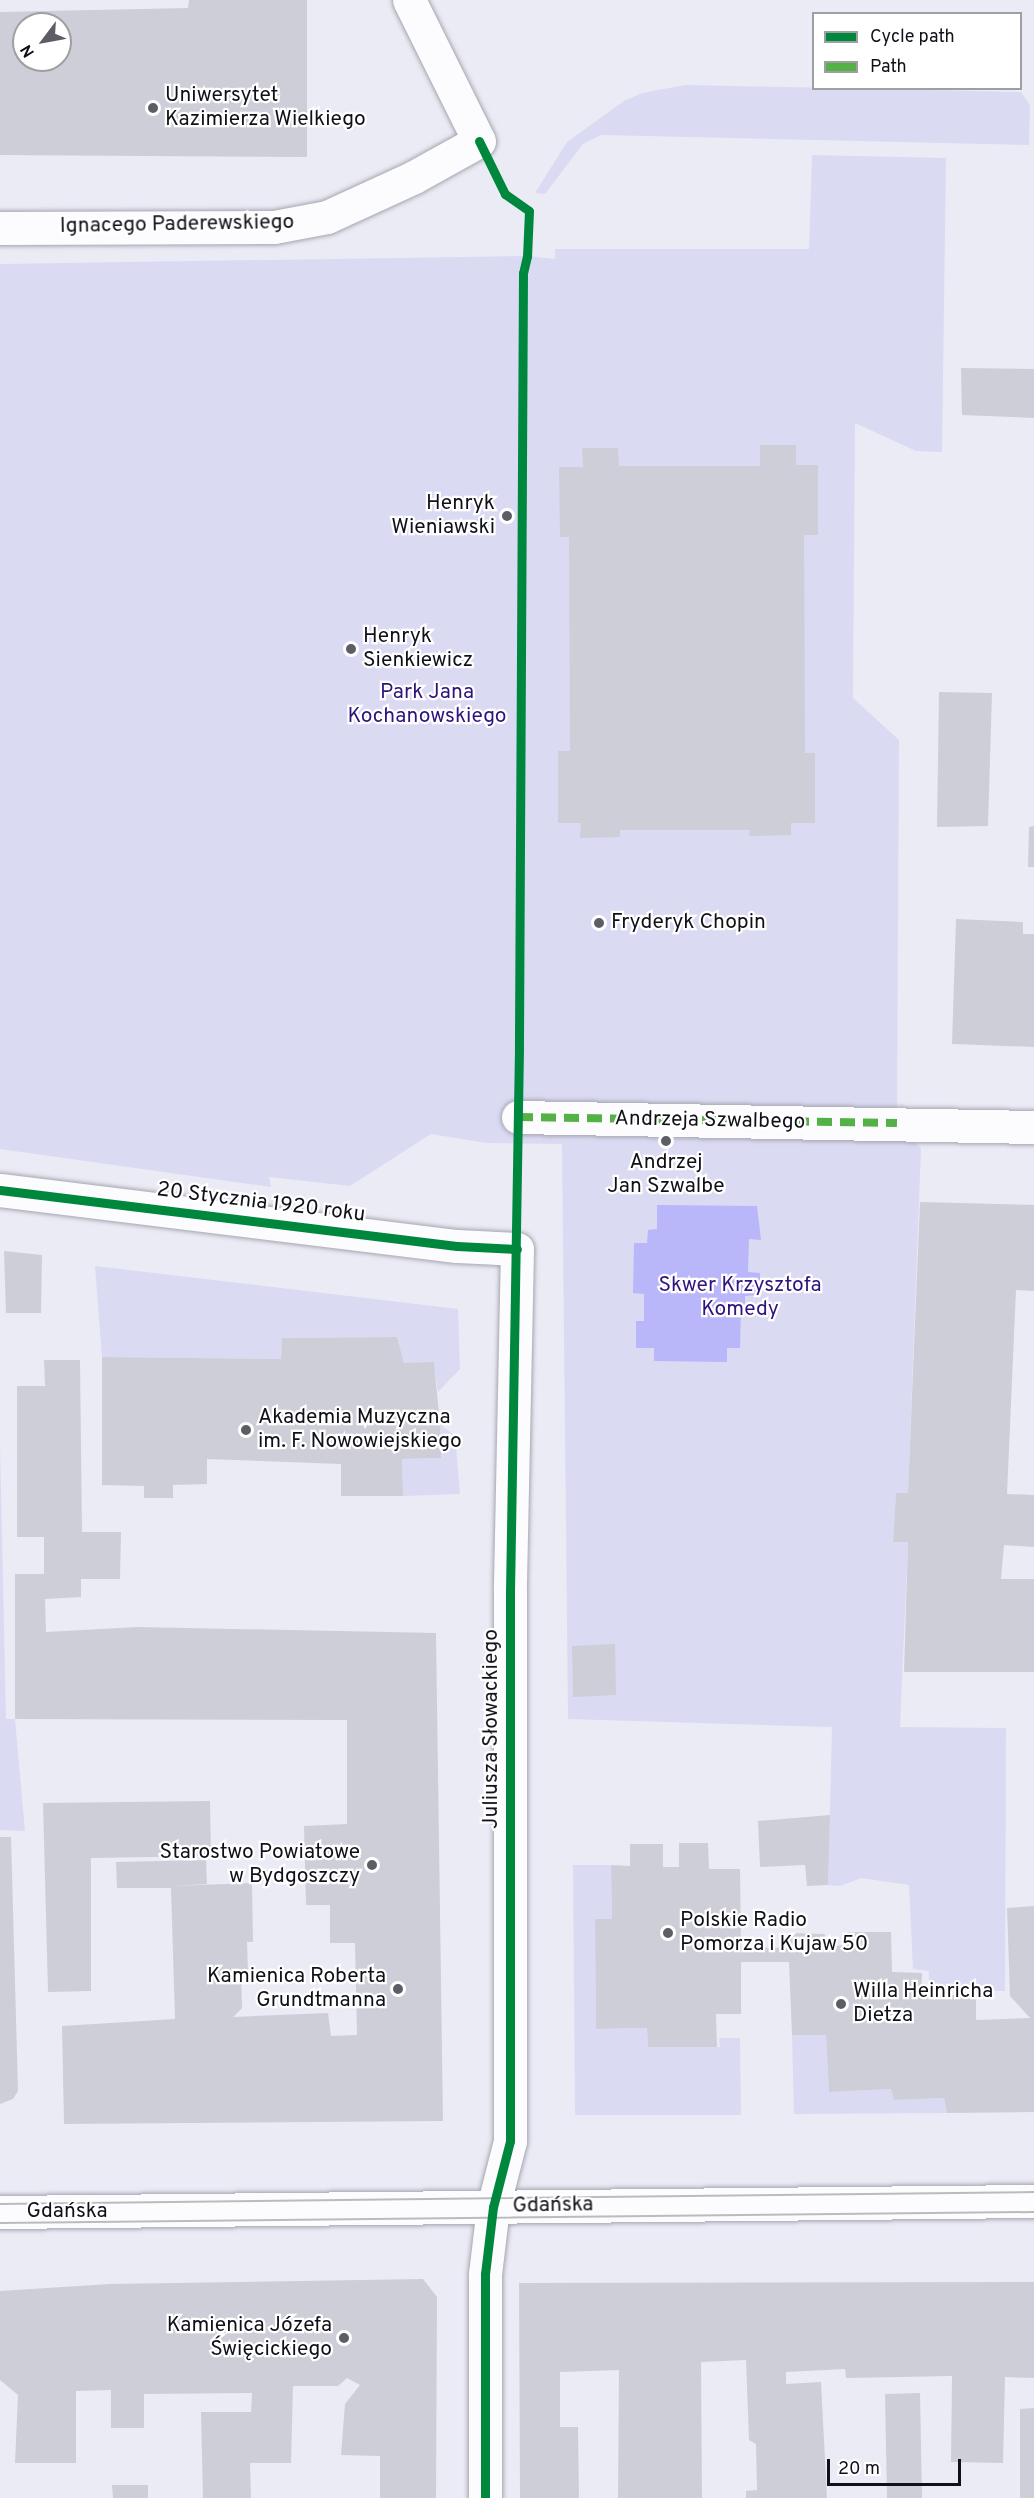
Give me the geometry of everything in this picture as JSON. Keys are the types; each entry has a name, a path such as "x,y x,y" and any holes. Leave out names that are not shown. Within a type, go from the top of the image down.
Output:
{"street":[{"name":"Ignacego Paderewskiego","path":"0,228 274,227 299,224 327,217 375,196 479,141 409,0"},
{"name":"Andrzeja Szwalbego","path":"518,1117 1034,1127"},
{"name":"20 Stycznia 1920 roku","path":"0,1190 445,1244 517,1249"},
{"name":"Juliusza Słowackiego","path":"485,2498 485,2274 494,2207 510,2141 510,1591 517,1249"},
{"name":"Gdańska","path":"0,2212 1034,2201"}],"green space":[{"path":"685,85 812,88 812,90 1021,92 1030,105 1029,145 601,135 583,144 545,194 535,193 567,142 624,101 642,93"},
{"name":"Park Jana Kochanowskiego","path":"812,155 946,158 942,452 916,451 855,423 853,698 899,740 897,1123 921,1149 908,1493 896,1493 893,1541 908,1542 900,1727 1006,1728 1005,1991 929,1990 929,1971 913,1969 909,1885 861,1878 840,1886 828,1885 832,1727 568,1719 562,1144 486,1143 431,1134 350,1186 269,1177 271,1187 0,1149 0,264 527,256 555,259 555,249 809,249"},
{"path":"95,1266 458,1309 460,1369 438,1392 434,1363 404,1363 397,1337 282,1338 281,1359 102,1357"},
{"path":"440,1424 455,1436 460,1494 403,1496 402,1459 441,1458"},
{"path":"0,1444 6,1719 15,1719 25,1831 0,1830"},
{"path":"573,1865 611,1865 612,1919 595,1920 596,2029 647,2028 648,2047 720,2047 719,2038 740,2038 741,2115 575,2115"},
{"path":"792,2035 826,2035 829,2092 891,2089 894,2100 944,2098 947,2113 794,2114"}],"water":[{"path":"657,1205 757,1206 761,1240 749,1239 748,1272 760,1273 760,1295 745,1296 745,1307 741,1307 740,1348 727,1348 727,1362 654,1361 654,1348 636,1348 636,1321 644,1321 644,1294 633,1293 634,1243 647,1243 648,1230 657,1229"}],"building":[{"name":"Uniwersytet Kazimierza Wielkiego","path":"189,0 307,0 307,157 0,155 0,12 188,8"},
{"path":"961,368 1034,369 1034,418 962,415"},
{"path":"760,445 796,445 796,465 818,465 818,535 804,535 805,753 815,753 815,823 791,823 791,835 749,836 750,830 620,830 620,837 580,838 581,823 558,823 558,751 570,751 569,537 560,537 559,467 583,467 582,448 618,448 619,466 760,466"},
{"path":"939,692 992,693 988,826 937,827"},
{"path":"1034,826 1034,867 1028,867 1029,827"},
{"path":"956,919 1023,922 1023,934 1034,934 1034,1047 952,1044"},
{"path":"920,1202 1034,1205 1034,1291 1016,1290 1007,1494 1034,1495 1034,1547 1004,1545 1001,1579 1034,1579 1034,1672 904,1672 908,1542 893,1542 896,1493 908,1493"},
{"path":"4,1251 42,1255 41,1313 6,1313"},
{"path":"397,1337 404,1363 434,1362 440,1424 441,1458 402,1459 403,1496 341,1496 341,1464 207,1459 207,1484 173,1485 173,1498 144,1498 144,1486 102,1485 102,1357 281,1359 282,1338"},
{"path":"44,1360 80,1360 82,1532 121,1532 120,1579 81,1579 81,1597 45,1599 46,1632 138,1627 436,1633 443,2121 64,2124 62,2026 175,2019 171,1888 117,1888 116,1862 206,1860 207,1884 171,1886 252,1883 253,1942 247,1942 248,1973 241,1973 242,2008 233,2017 328,2013 331,2036 357,2035 355,1943 330,1943 330,1905 306,1905 304,1826 347,1824 347,1720 15,1719 15,1574 44,1574 44,1537 17,1537 17,1386 45,1386"},
{"path":"615,1644 616,1695 573,1697 572,1646"},
{"path":"210,1801 211,1856 91,1858 91,1991 48,1992 43,1803"},
{"path":"830,1815 828,1885 807,1886 805,1865 760,1867 758,1821"},
{"path":"0,1837 11,1837 18,2091 13,2099 0,2104"},
{"path":"679,1843 708,1843 709,1869 740,1869 741,1947 788,1948 788,1933 825,1934 824,1947 846,1945 848,1932 891,1932 892,1972 922,1973 921,1995 976,1995 976,2020 1030,2018 1010,1996 1007,1908 1034,1906 1034,2112 947,2113 944,2098 894,2100 891,2089 829,2092 826,2035 792,2035 789,1962 741,1962 741,2014 716,2014 717,2047 648,2047 647,2028 596,2029 595,1919 612,1919 611,1865 630,1866 630,1844 663,1844 663,1867 679,1867"},
{"path":"423,2279 437,2297 436,2498 380,2498 380,2456 341,2455 345,2404 360,2385 347,2378 338,2386 293,2386 291,2463 250,2463 251,2498 203,2498 201,2412 251,2412 252,2393 144,2394 144,2428 111,2428 111,2390 76,2391 76,2463 15,2463 18,2395 0,2380 0,2291 110,2284"},
{"path":"1034,2282 1034,2378 1005,2377 1003,2463 951,2462 952,2376 846,2378 845,2369 786,2372 786,2384 821,2382 827,2498 746,2498 746,2491 757,2490 756,2444 749,2440 746,2360 701,2362 702,2498 618,2498 619,2370 560,2372 560,2427 578,2427 579,2498 520,2498 519,2283"},
{"path":"920,2393 922,2498 887,2498 885,2394"},
{"path":"1034,2408 1034,2498 1020,2498 1020,2409"},
{"path":"112,2485 148,2485 148,2498 113,2498"}],"tram line":[{"path":"0,2204 1034,2192"},
{"path":"0,2223 1034,2212"}],"marked path":[{"path":"518,1117 897,1123"}],"cycle path":[{"path":"479,141 505,194 529,211 527,256 523,273 519,1049 510,1591 510,2141 493,2207 485,2274 485,2498"},
{"path":"0,1190 457,1246 517,1249"}],"place":[{"name":"Uniwersytet Kazimierza Wielkiego","path":"153,108"},
{"name":"Henryk Wieniawski","path":"507,516"},
{"name":"Henryk Sienkiewicz","path":"351,649"},
{"name":"Fryderyk Chopin","path":"599,923"},
{"name":"Andrzej Jan Szwalbe","path":"666,1141"},
{"name":"Akademia Muzyczna im. F. Nowowiejskiego","path":"246,1430"},
{"name":"Starostwo Powiatowe w Bydgoszczy","path":"372,1865"},
{"name":"Polskie Radio Pomorza i Kujaw 50","path":"668,1933"},
{"name":"Kamienica Roberta Grundtmanna","path":"398,1989"},
{"name":"Willa Heinricha Dietza","path":"841,2004"},
{"name":"Kamienica Józefa Święcickiego","path":"344,2338"}],"park label":[{"name":"Skwer Krzysztofa Komedy","path":"740,1298"}]}
